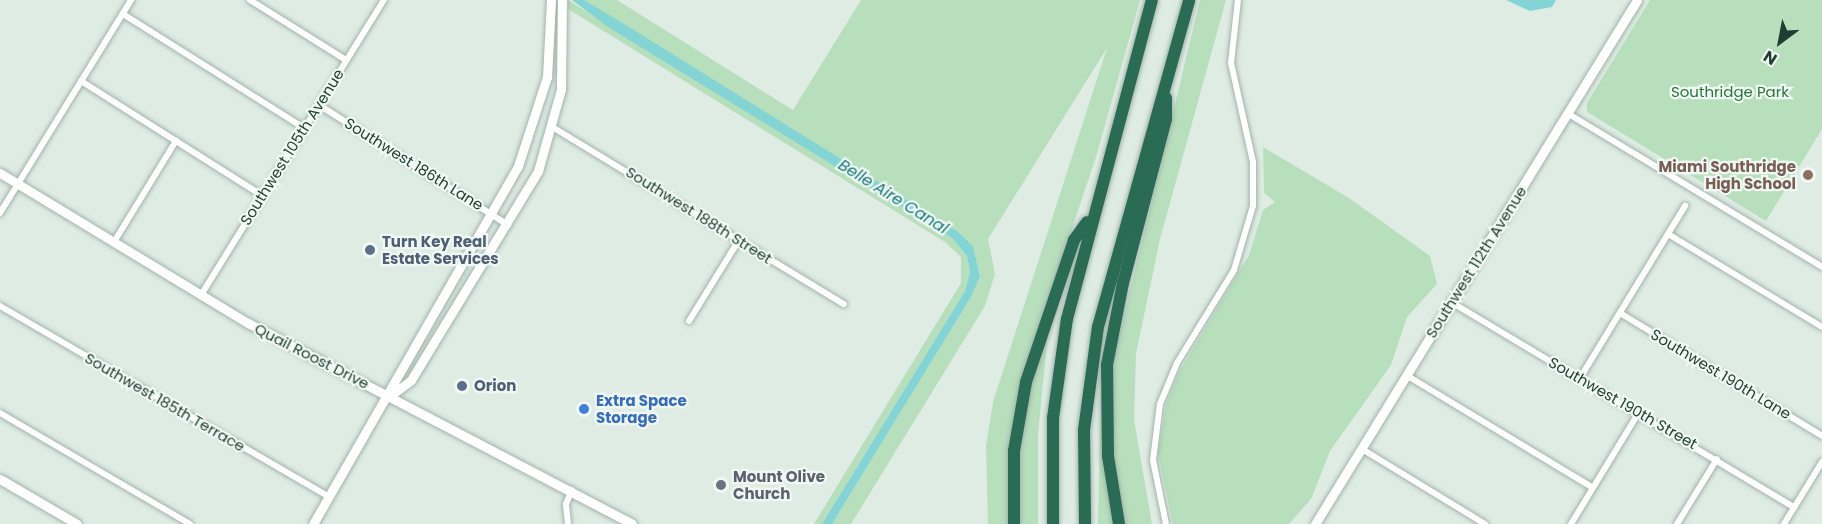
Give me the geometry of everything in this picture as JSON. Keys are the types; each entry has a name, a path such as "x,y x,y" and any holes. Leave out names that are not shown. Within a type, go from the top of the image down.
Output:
{"highway":[{"path":"1053,524 1056,385 1093,213 1152,0"},
{"path":"1085,524 1084,430 1093,353 1189,0"},
{"path":"1119,524 1106,438 1107,365 1166,119 1166,84"},
{"path":"1014,524 1014,451 1029,369 1074,240 1093,213"}],"street":[{"path":"0,213 131,0"},
{"path":"249,0 346,60"},
{"name":"Southwest 105th Avenue","path":"201,295 384,0"},
{"path":"313,524 390,396 393,378 492,213 536,120 550,59 551,0"},
{"path":"390,396 411,380 509,225 554,128 563,77 562,0"},
{"path":"1166,524 1153,460 1160,404 1177,363 1237,263 1253,206 1253,162 1231,63 1238,0"},
{"name":"Southwest 112th Avenue","path":"1318,523 1406,375 1637,0"},
{"path":"123,14 304,128"},
{"path":"81,81 263,196"},
{"name":"Southwest 186th Lane","path":"319,105 509,225"},
{"path":"1567,113 1822,267"},
{"path":"536,120 554,128"},
{"name":"Southwest 188th Street","path":"554,128 844,304"},
{"path":"114,242 176,141"},
{"name":"Quail Roost Drive","path":"0,173 201,295 572,490 632,524"},
{"path":"1580,378 1685,206"},
{"path":"1668,234 1822,327"},
{"path":"689,321 739,240"},
{"path":"440,297 457,308"},
{"name":"Southwest 190th Street","path":"1451,302 1639,412 1794,507"},
{"name":"Southwest 185th Terrace","path":"0,306 330,497"},
{"name":"Southwest 190th Lane","path":"1620,313 1822,436"},
{"path":"1406,375 1593,488"},
{"path":"1571,524 1639,412"},
{"path":"0,414 190,524"},
{"path":"1362,448 1485,524"},
{"path":"1677,524 1717,459"},
{"path":"1784,524 1822,462"},
{"path":"0,479 72,523"},
{"path":"568,524 566,504 572,490"}],"green space":[{"path":"568,0 952,238 967,256 970,272 965,291 822,524 814,524 961,283 961,257 945,242 568,9"},
{"path":"584,0 617,0 793,110 861,0 1140,0 1096,157 1028,359 1010,524 988,524 986,446 993,402 1107,48 988,239 995,274 985,306 851,524 832,524 971,297 980,275 973,246 957,231"},
{"path":"1200,0 1226,0 1160,239 1136,354 1134,420 1152,524 1123,524 1112,467 1112,367"},
{"name":"Southridge Park","path":"1650,0 1822,0 1822,129 1766,221 1587,112 1587,103"},
{"path":"1263,147 1349,198 1430,256 1437,284 1407,317 1391,365 1330,451 1311,499 1289,524 1173,524 1158,454 1166,404 1179,372 1249,255 1263,210 1275,202 1264,193"},
{"path":"1048,333 1038,434 1038,524 1017,524 1016,477 1026,394"},
{"path":"1101,388 1116,524 1098,524"}],"water":[{"name":"Belle Aire Canal","path":"572,0 584,0 616,19 957,231 973,246 980,276 971,297 832,524 822,524 965,291 970,272 967,256 952,238 608,27"},
{"path":"1506,0 1556,0 1552,7 1530,11"}],"place":[{"name":"Miami Southridge High School","path":"1808,175"},
{"name":"Turn Key Real Estate Services","path":"370,250"},
{"name":"Orion","path":"462,386"},
{"name":"Extra Space Storage","path":"584,409"},
{"name":"Mount Olive Church","path":"721,485"}]}
